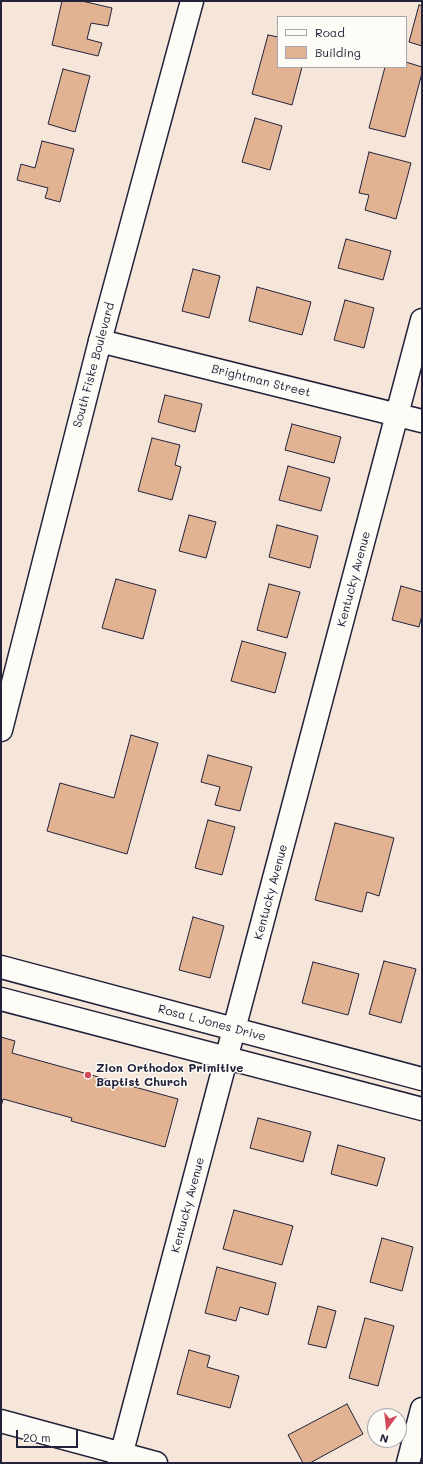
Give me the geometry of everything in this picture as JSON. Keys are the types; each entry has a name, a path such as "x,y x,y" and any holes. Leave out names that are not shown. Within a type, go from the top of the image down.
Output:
{"street":[{"name":"South Fiske Boulevard","path":"1,730 7,684 192,1"},
{"name":"Kentucky Avenue","path":"121,1458 422,320"},
{"name":"Brightman Street","path":"100,341 422,421"},
{"name":"Rosa L Jones Drive","path":"1,967 422,1079"},
{"path":"1,999 422,1109"},
{"path":"408,1463 422,1409"},
{"path":"1,1421 121,1458 156,1463"}],"building":[{"path":"62,1 82,1 112,8 108,26 91,23 87,39 102,43 98,56 52,45"},
{"path":"419,5 422,6 422,46 409,42"},
{"path":"268,35 277,37 277,68 302,68 292,105 252,94"},
{"path":"407,62 422,67 422,73 405,137 369,128 385,68 407,68"},
{"path":"63,69 90,76 75,132 48,124"},
{"path":"255,118 282,126 270,170 242,162"},
{"path":"42,141 74,149 60,202 45,198 48,188 17,180 21,164 35,168"},
{"path":"369,152 411,163 396,219 365,210 369,195 359,193"},
{"path":"346,239 391,251 383,280 338,268"},
{"path":"193,269 220,276 209,318 182,311"},
{"path":"257,287 311,302 302,335 249,321"},
{"path":"345,300 374,308 364,348 334,340"},
{"path":"165,395 202,404 195,432 158,422"},
{"path":"292,424 341,437 334,463 285,450"},
{"path":"152,438 180,445 175,465 181,467 172,500 138,491"},
{"path":"288,466 330,478 321,511 279,500"},
{"path":"189,515 216,522 206,558 179,551"},
{"path":"277,525 318,536 310,568 269,557"},
{"path":"116,579 156,590 143,639 102,628"},
{"path":"269,584 300,592 287,638 257,630"},
{"path":"401,586 422,592 422,615 419,627 392,620"},
{"path":"242,641 286,653 275,693 231,681"},
{"path":"131,735 158,743 127,854 47,831 60,783 114,798"},
{"path":"208,755 252,767 240,811 215,805 220,787 201,782"},
{"path":"208,820 235,827 222,875 195,868"},
{"path":"335,823 394,838 379,896 367,892 362,912 315,900"},
{"path":"193,917 224,926 210,978 179,970"},
{"path":"384,961 416,969 401,1023 369,1014"},
{"path":"313,962 359,974 348,1015 302,1003"},
{"path":"1,1037 15,1041 12,1053 178,1099 165,1147 71,1121 72,1118 3,1099 1,1107"},
{"path":"258,1118 311,1132 303,1162 250,1148"},
{"path":"338,1145 385,1158 377,1186 331,1174"},
{"path":"234,1210 293,1226 282,1265 223,1249"},
{"path":"382,1238 413,1247 402,1291 370,1282"},
{"path":"217,1267 276,1283 268,1315 240,1307 236,1321 205,1313"},
{"path":"318,1306 336,1311 326,1348 308,1344"},
{"path":"365,1318 394,1326 378,1386 349,1378"},
{"path":"189,1350 210,1356 207,1367 239,1376 230,1408 177,1394"},
{"path":"347,1404 363,1434 310,1463 303,1463 288,1435"}],"place":[{"name":"Zion Orthodox Primitive Baptist Church","path":"88,1075"}]}
